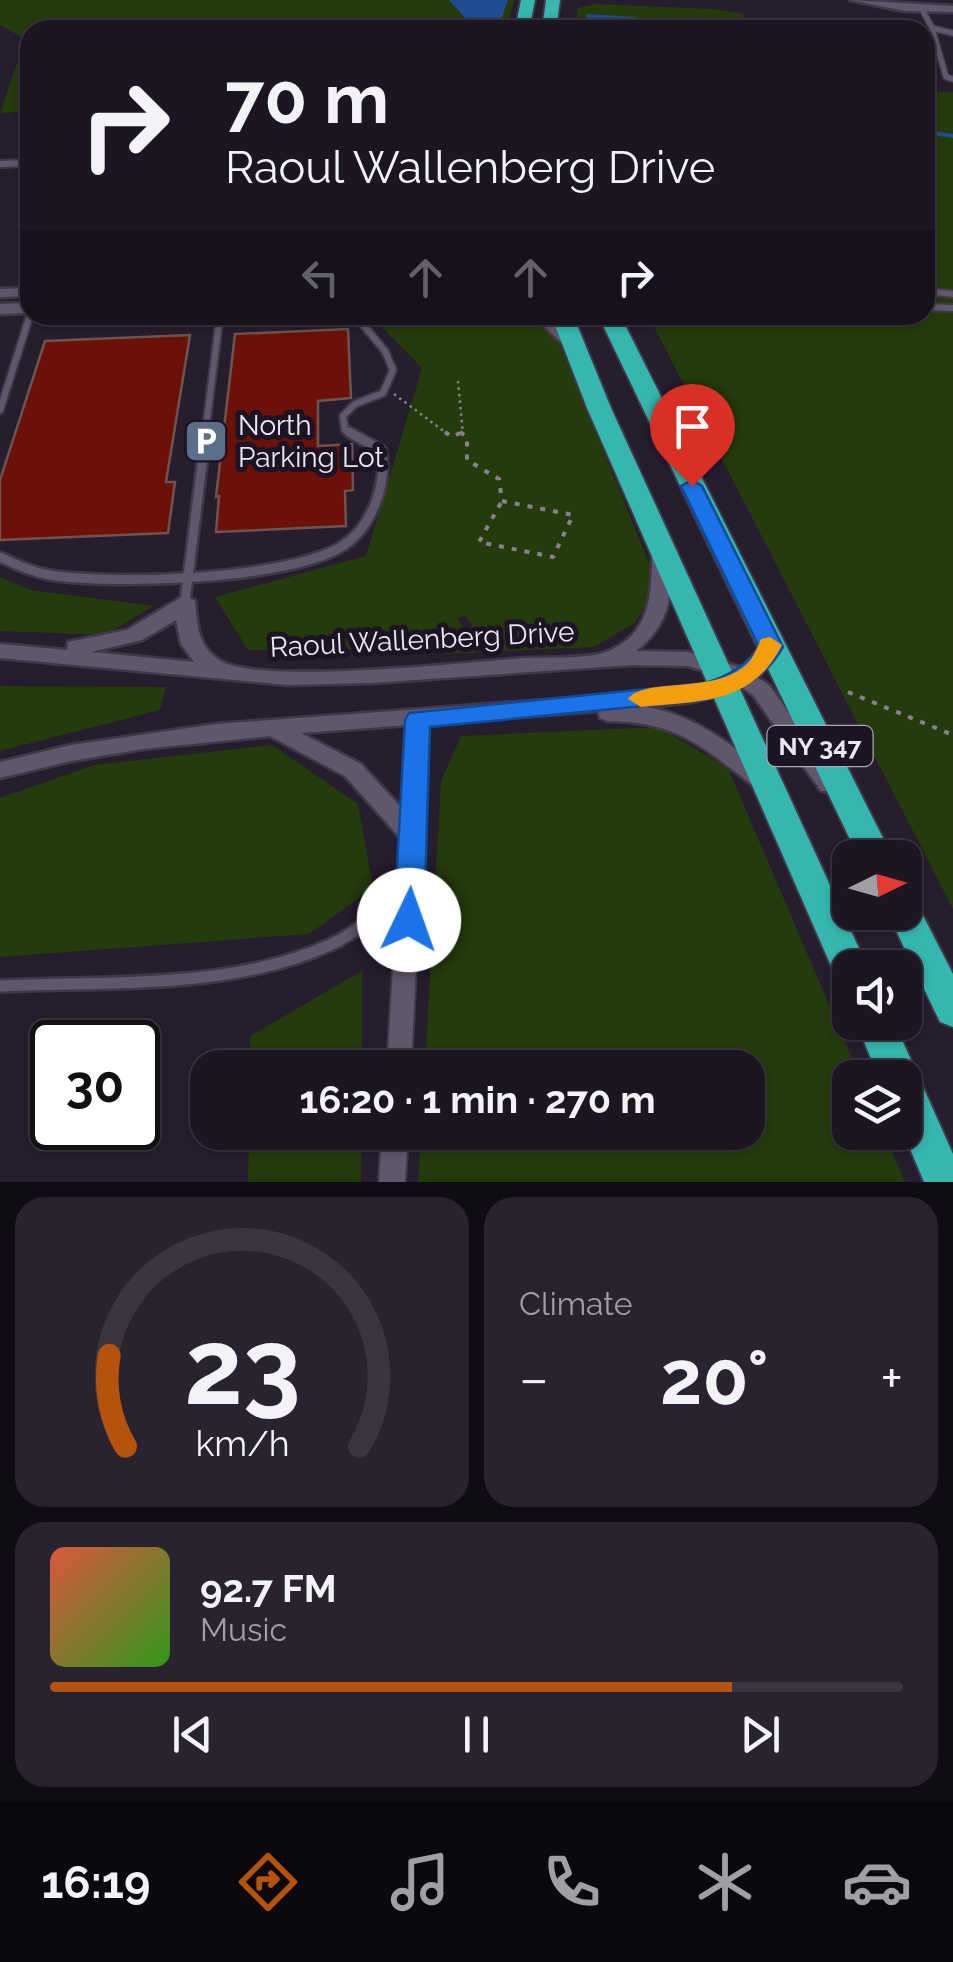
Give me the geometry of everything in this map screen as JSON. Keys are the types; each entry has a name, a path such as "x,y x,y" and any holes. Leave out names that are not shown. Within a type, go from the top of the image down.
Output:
{"highway":[{"name":"NY 347","path":"565,325 662,550 727,676 766,783 842,950"},
{"name":"NY 347","path":"614,325 868,840"},
{"path":"913,930 953,1010"},
{"path":"922,1129 945,1182"}],"street":[{"path":"855,0 953,9"},
{"path":"551,325 572,344"},
{"path":"608,659 642,638 660,616 662,550"},
{"path":"10,651 132,639 167,619 185,601"},
{"path":"185,601 187,636 194,653 233,675"},
{"path":"526,712 727,676 759,666 771,647"},
{"name":"Raoul Wallenberg Drive","path":"10,651 233,675 371,676 652,657 727,676"},
{"path":"727,676 769,700 865,840"},
{"path":"0,770 116,743 526,712 625,712 674,720 704,734 766,783"},
{"path":"401,1050 418,720"},
{"path":"276,730 354,770 413,836"},
{"path":"392,1182 394,1150"}],"lane":[{"path":"922,8 928,20"},
{"path":"935,38 946,77 953,80"},
{"path":"0,410 26,325"},
{"path":"185,601 219,325"},
{"path":"0,557 32,571 73,578 272,568 330,554 361,532 374,508 383,454 376,446 352,436 342,421 349,408 387,389 393,372 391,358 363,325"},
{"path":"0,986 231,972 302,955 350,934 412,883"}],"path":[{"path":"458,381 460,433"},
{"path":"387,389 452,436 460,433"},
{"path":"460,433 467,437 468,460 499,480 502,501 479,542 554,556 574,515 502,501"},
{"path":"848,692 953,736"}],"green space":[{"path":"0,0 449,0 465,18 505,11 508,0 514,0 509,20 20,20 20,36 0,25"},
{"path":"596,4 713,9 743,14 746,20 576,20 578,8"},
{"path":"20,54 20,112 0,113"},
{"path":"935,92 953,92 953,909 922,849 922,840 918,840 653,325 935,325"},
{"path":"380,325 547,325 555,332 658,585 635,623 594,647 444,654 473,625 465,616 456,618 465,628 435,649 248,650 215,597 366,556 422,368"},
{"path":"0,577 31,590 154,606 105,635 0,631"},
{"path":"0,686 166,687 160,710 0,751"},
{"path":"659,727 728,768 832,1011 832,1040 844,1040 853,1060 832,1060 832,1150 891,1150 905,1182 418,1182 420,1150 765,1150 765,1050 426,1050 441,781 461,736"},
{"path":"272,745 358,804 373,888 309,934 0,957 0,798 94,765"},
{"path":"362,971 362,1050 250,1050 250,1036"},
{"path":"249,1150 362,1150 361,1182 248,1182"}],"water":[{"path":"449,0 508,0 501,20 465,18"}],"building":[{"path":"348,329 351,398 318,401 318,446 352,444 353,490 345,491 346,526 216,532 219,496 216,497 235,334"},
{"path":"190,335 166,482 175,482 168,533 0,540 0,480 45,341"}],"waterway":[{"path":"588,16 636,20"},
{"path":"935,133 953,136"}],"slow traffic":[{"path":"641,699 724,688 759,666 770,645"}],"place":[{"name":"North Parking Lot","path":"206,441"}],"route":[{"path":"409,920 418,720 705,692 735,683 764,659 771,647 692,486"}]}
